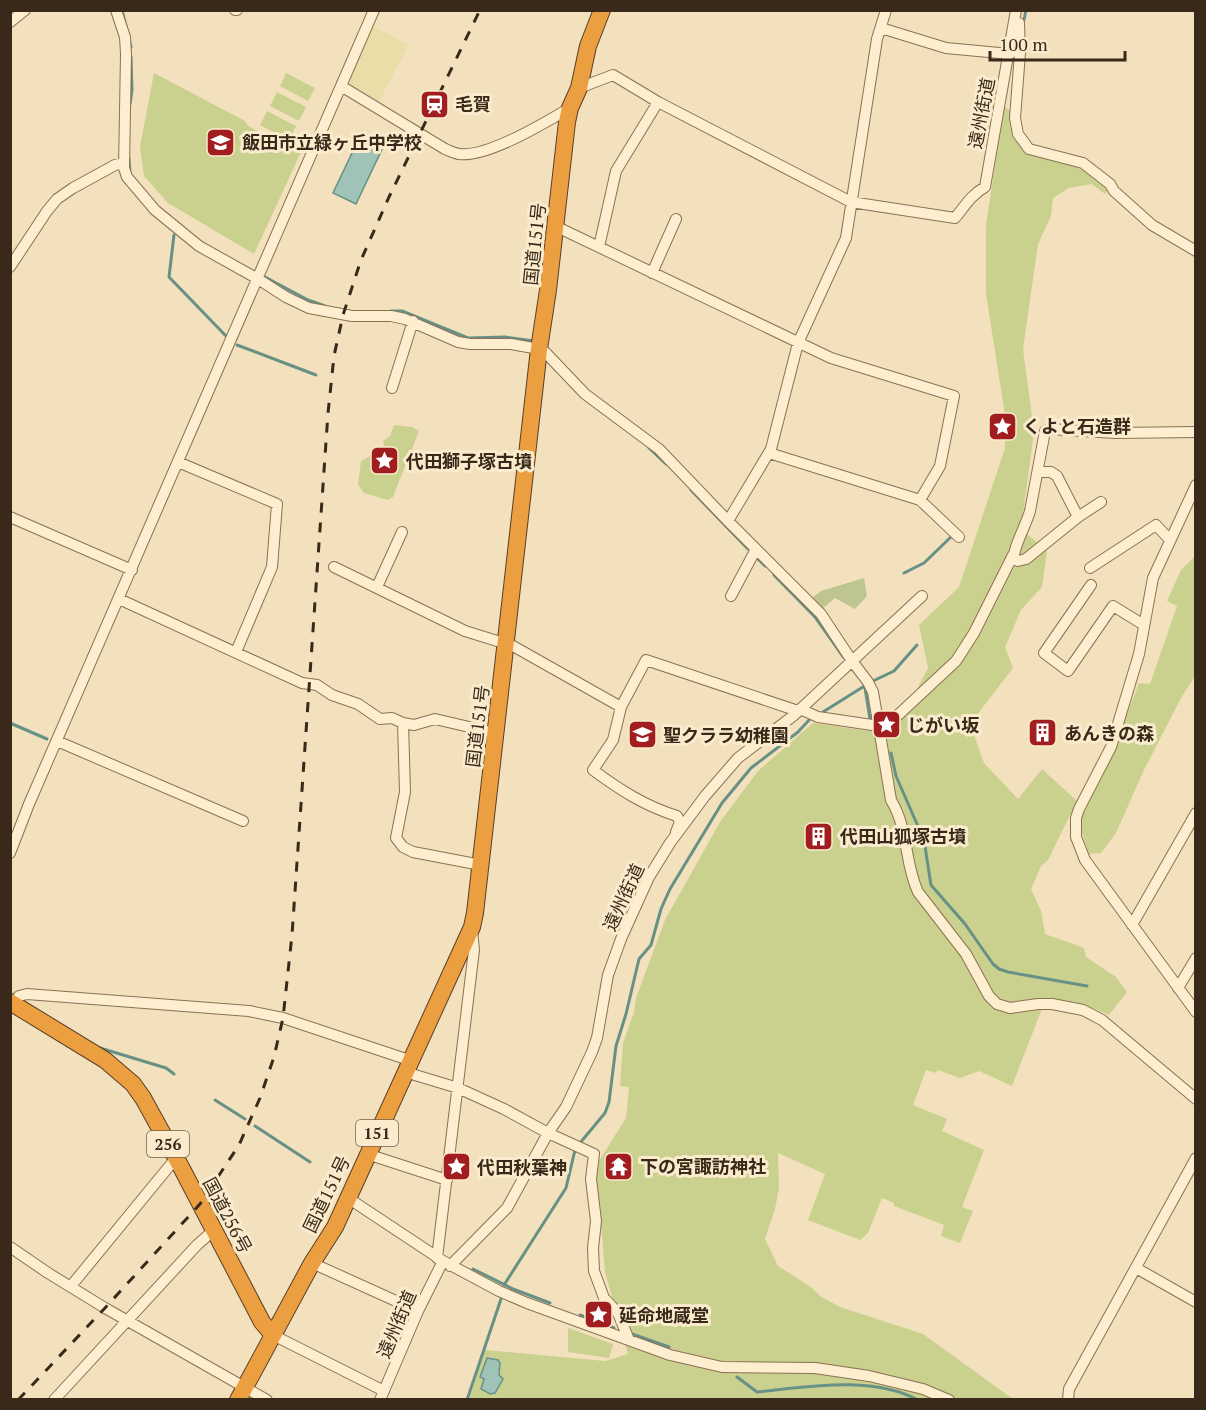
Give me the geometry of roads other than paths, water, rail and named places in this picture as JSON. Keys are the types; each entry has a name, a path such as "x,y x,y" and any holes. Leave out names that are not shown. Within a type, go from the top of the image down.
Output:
{"highway":[{"name":"国道151号","path":"241,1393 312,1263 335,1227 472,927 481,865 539,349 570,108 579,88 588,46 602,10"},
{"name":"国道256号","path":"12,1003 121,1072 143,1098 262,1322 273,1335"}],"street":[{"path":"10,22 25,10"},
{"path":"116,10 125,37 126,54 124,163 127,177 155,210 199,246 309,308 352,316 391,316 413,321 458,342 498,343 539,349 585,394 659,449 821,614 868,682 873,692 891,800 900,815 913,881 918,892 966,954 993,1000 1010,1008 1038,1004 1083,1010 1102,1020 1196,1099"},
{"path":"10,853 29,804 374,10"},
{"path":"728,521 769,453 798,343 846,238 881,28 886,10"},
{"path":"1017,10 1020,53 1015,118 1018,134 1029,149 1083,163 1110,184 1114,191 1152,225 1196,251"},
{"name":"遠州街道","path":"851,202 955,218 968,203 972,194 985,187 1017,10"},
{"path":"881,28 946,48 1010,54"},
{"path":"579,88 613,75 658,102 851,202"},
{"path":"341,86 446,149 460,154 477,152 504,143 570,108"},
{"path":"599,247 616,171 658,102"},
{"path":"10,267 57,199 104,170 124,163"},
{"path":"652,273 675,219"},
{"path":"555,226 798,343 831,357 954,396 940,466 920,500"},
{"path":"392,388 413,321"},
{"path":"705,796 700,796 689,812 677,816 660,811 622,792 593,770 613,740 621,707 646,660 818,717 879,726 897,716 956,661 974,633 1027,524 1046,431 1050,429 1115,433 1196,432"},
{"path":"769,453 920,500 959,537"},
{"path":"178,462 277,504 273,567 236,652"},
{"path":"1038,472 1051,472 1057,476 1078,517"},
{"path":"1196,486 1151,585 1139,654 1110,747 1079,809 1076,830 1080,851 1085,860 1196,1011"},
{"path":"1012,555 1018,561 1026,559 1078,517 1101,502"},
{"path":"10,516 132,570"},
{"path":"1090,568 1156,525 1170,540"},
{"path":"376,586 402,532"},
{"path":"731,596 756,549"},
{"path":"334,567 465,631 506,644 621,707"},
{"path":"1091,585 1044,653 1068,671 1113,606 1144,625"},
{"name":"遠州街道","path":"382,1395 418,1311 443,1262 507,1208 548,1133 566,1107 597,1038 608,975 621,939 649,877 670,843 705,796 738,758 799,710 922,596"},
{"path":"119,599 302,684 317,685 332,695 358,704 380,719 392,718 414,725 435,719 495,733"},
{"path":"403,723 405,792 396,838 403,847 413,852 481,865"},
{"path":"57,741 243,821"},
{"path":"1132,925 1196,813"},
{"path":"670,843 680,822 677,816"},
{"name":"遠州街道","path":"443,1262 447,1180 474,950 472,927"},
{"path":"1178,988 1196,958"},
{"path":"12,1003 19,996 27,994 249,1011 283,1018 458,1088 594,1154 591,1179 597,1221 593,1248 594,1270 604,1298 618,1313 629,1341"},
{"path":"367,1154 447,1180"},
{"path":"71,1286 176,1158"},
{"path":"1068,1400 1069,1389 1196,1158"},
{"path":"348,1198 443,1262 527,1303 670,1355 722,1367 815,1368 869,1376 923,1389 949,1400"},
{"path":"54,1400 197,1245 214,1230"},
{"path":"10,1247 241,1393 267,1400"},
{"path":"312,1263 418,1311"},
{"path":"1136,1268 1196,1302"},
{"path":"273,1335 382,1395"}],"water":[{"path":"362,132 385,143 356,204 333,193"},
{"path":"487,1358 498,1360 499,1375 503,1379 495,1393 490,1394 481,1389 484,1379 480,1377"}],"waterway":[{"path":"122,10 131,47"},
{"path":"1024,20 1026,10"},
{"path":"130,104 131,57"},
{"path":"129,158 130,173"},
{"path":"174,235 169,277 226,336"},
{"path":"265,277 308,300 325,306"},
{"path":"391,311 402,311 468,338 505,337 534,341"},
{"path":"237,345 316,375"},
{"path":"649,448 666,464"},
{"path":"691,490 748,549"},
{"path":"904,573 924,563 953,535"},
{"path":"757,558 765,566"},
{"path":"774,575 815,617 844,658"},
{"path":"873,681 894,671 917,645"},
{"path":"823,712 866,685"},
{"path":"865,688 870,719"},
{"path":"580,1143 605,1113 609,1102 616,1046 639,959 651,945 661,909 670,889 722,803 751,768 798,732 810,719"},
{"path":"10,723 47,739"},
{"path":"891,753 896,776 924,840 931,885 965,924 993,964 1008,972 1087,986"},
{"path":"100,1048 166,1068 174,1074"},
{"path":"215,1100 245,1119"},
{"path":"255,1126 310,1162"},
{"path":"504,1285 566,1188 575,1150"},
{"path":"473,1269 513,1289 550,1303"},
{"path":"467,1400 501,1299"},
{"path":"580,1315 614,1328"},
{"path":"632,1334 669,1347"},
{"path":"737,1377 757,1392 818,1386 860,1385 900,1392 918,1400"}],"railway":[{"path":"18,1400 200,1204 239,1145 260,1098 274,1057 283,1018 292,935 328,413 334,356 343,315 361,260 480,10"}],"place":[{"name":"毛賀","path":"434,104"},
{"name":"飯田市立緑ヶ丘中学校","path":"221,142"},
{"name":"くよと石造群","path":"1002,426"},
{"name":"代田獅子塚古墳","path":"385,461"},
{"name":"じがい坂","path":"886,725"},
{"name":"あんきの森","path":"1043,733"},
{"name":"聖クララ幼稚園","path":"642,735"},
{"name":"代田山狐塚古墳","path":"819,836"},
{"name":"下の宮諏訪神社","path":"619,1166"},
{"name":"代田秋葉神","path":"456,1167"},
{"name":"延命地蔵堂","path":"598,1315"}]}
